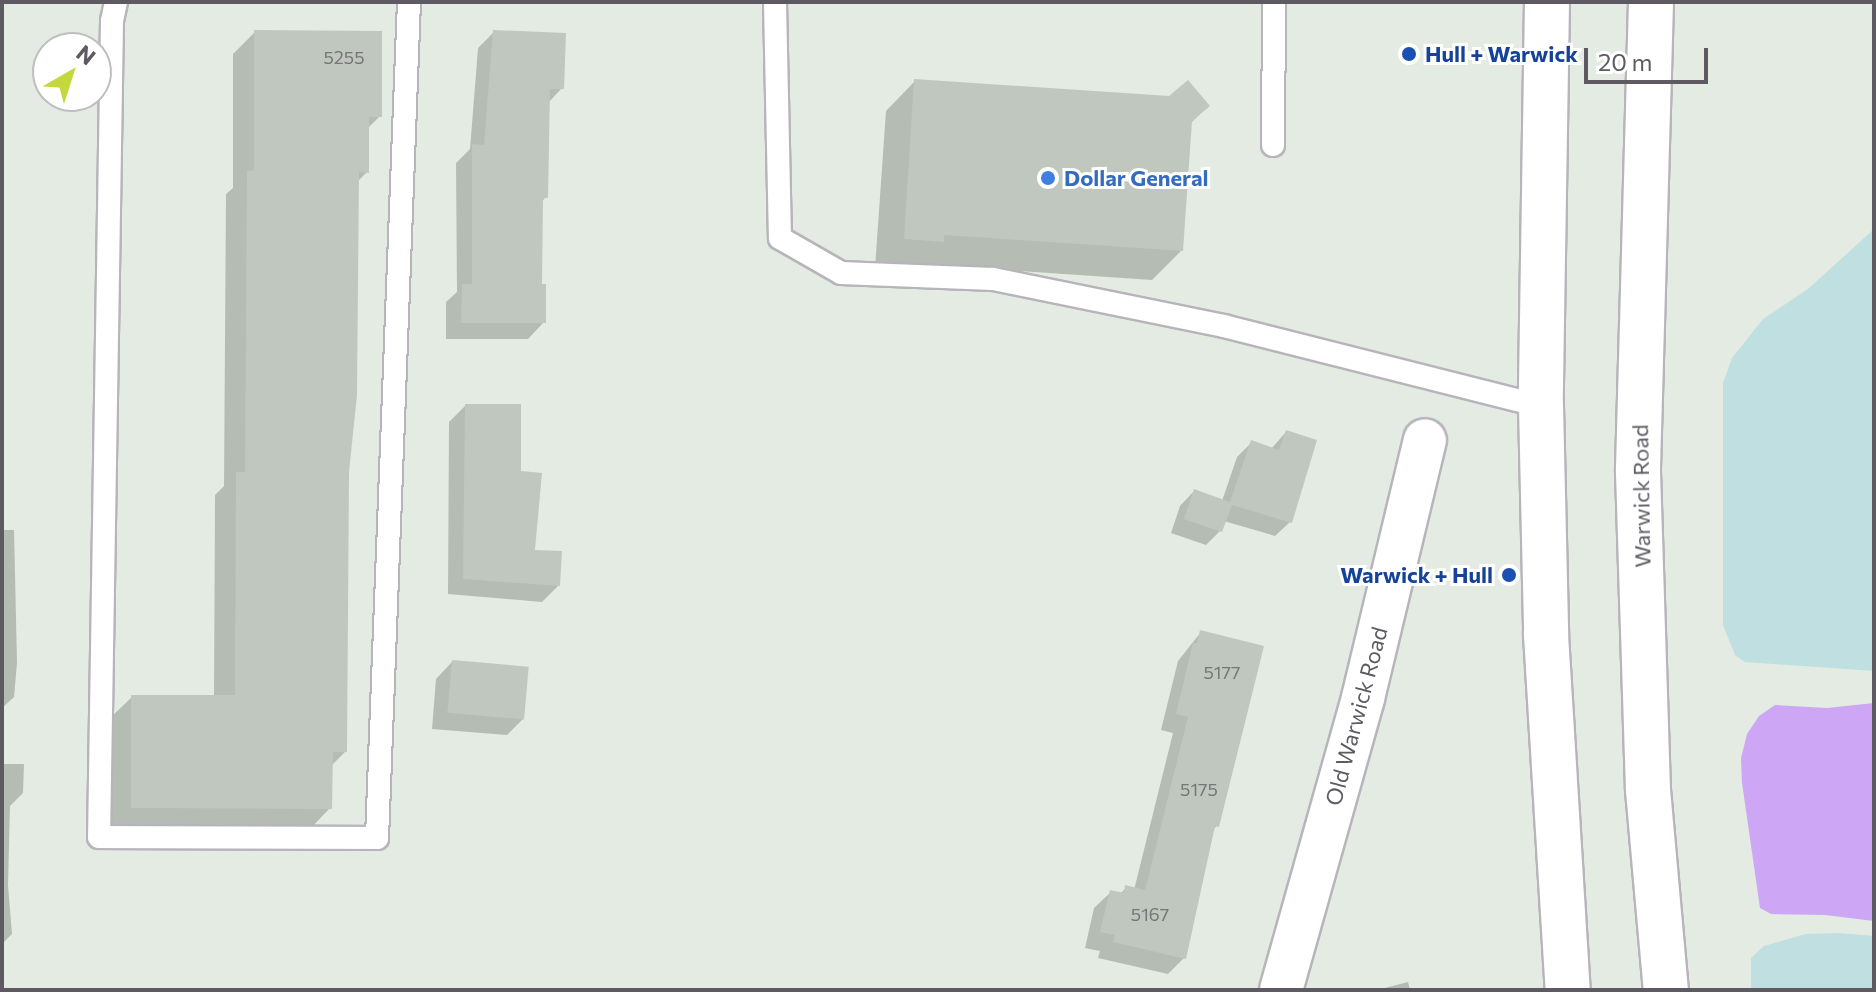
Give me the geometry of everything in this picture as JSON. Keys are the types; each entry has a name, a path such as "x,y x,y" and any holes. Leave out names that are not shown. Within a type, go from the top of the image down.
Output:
{"main road":[{"path":"1547,2 1541,406 1546,635 1568,990"},
{"name":"Warwick Road","path":"1651,2 1638,472 1648,790 1666,990"}],"street":[{"name":"Old Warwick Road","path":"1281,990 1363,698 1425,440"}],"lane":[{"path":"116,2 111,34 99,837 362,838 377,838 409,2"},
{"path":"775,2 780,238 841,273 993,279 1224,326 1541,406"},
{"path":"1273,145 1274,2"}],"shaded area":[{"path":"1874,229 1874,671 1745,662 1735,655 1723,625 1723,383 1732,358 1763,319 1808,289"},
{"path":"1874,703 1874,921 1825,915 1771,914 1760,908 1742,783 1741,758 1747,734 1759,716 1775,705 1827,708"},
{"path":"1806,934 1874,936 1874,990 1751,990 1751,958 1764,946"}],"building":[{"path":"254,30 382,31 382,117 369,117 369,173 359,172 357,395 349,472 347,752 333,752 332,809 131,808 131,695 235,695 236,472 245,472 247,171 254,170"},
{"path":"493,30 566,33 564,89 550,89 548,198 543,198 542,284 546,284 546,323 461,323 462,284 472,284 472,144 484,145"},
{"name":"Dollar General","path":"914,79 1169,96 1188,80 1210,106 1192,121 1183,251 944,235 944,242 904,239"},
{"path":"465,404 521,404 521,471 542,473 535,550 562,551 560,586 463,579"},
{"path":"1286,430 1317,440 1292,523 1232,505 1222,532 1184,519 1194,489 1230,502 1251,440 1279,450"},
{"path":"1200,630 1264,646 1219,827 1215,826 1186,959 1113,942 1115,935 1100,932 1110,890 1124,893 1125,885 1145,890 1188,717 1176,714 1193,643 1197,643"},
{"path":"452,660 529,667 524,720 447,713"}],"place":[{"name":"Hull + Warwick","path":"1409,54"},
{"name":"Dollar General","path":"1048,178"},
{"name":"Warwick + Hull","path":"1509,575"}]}
